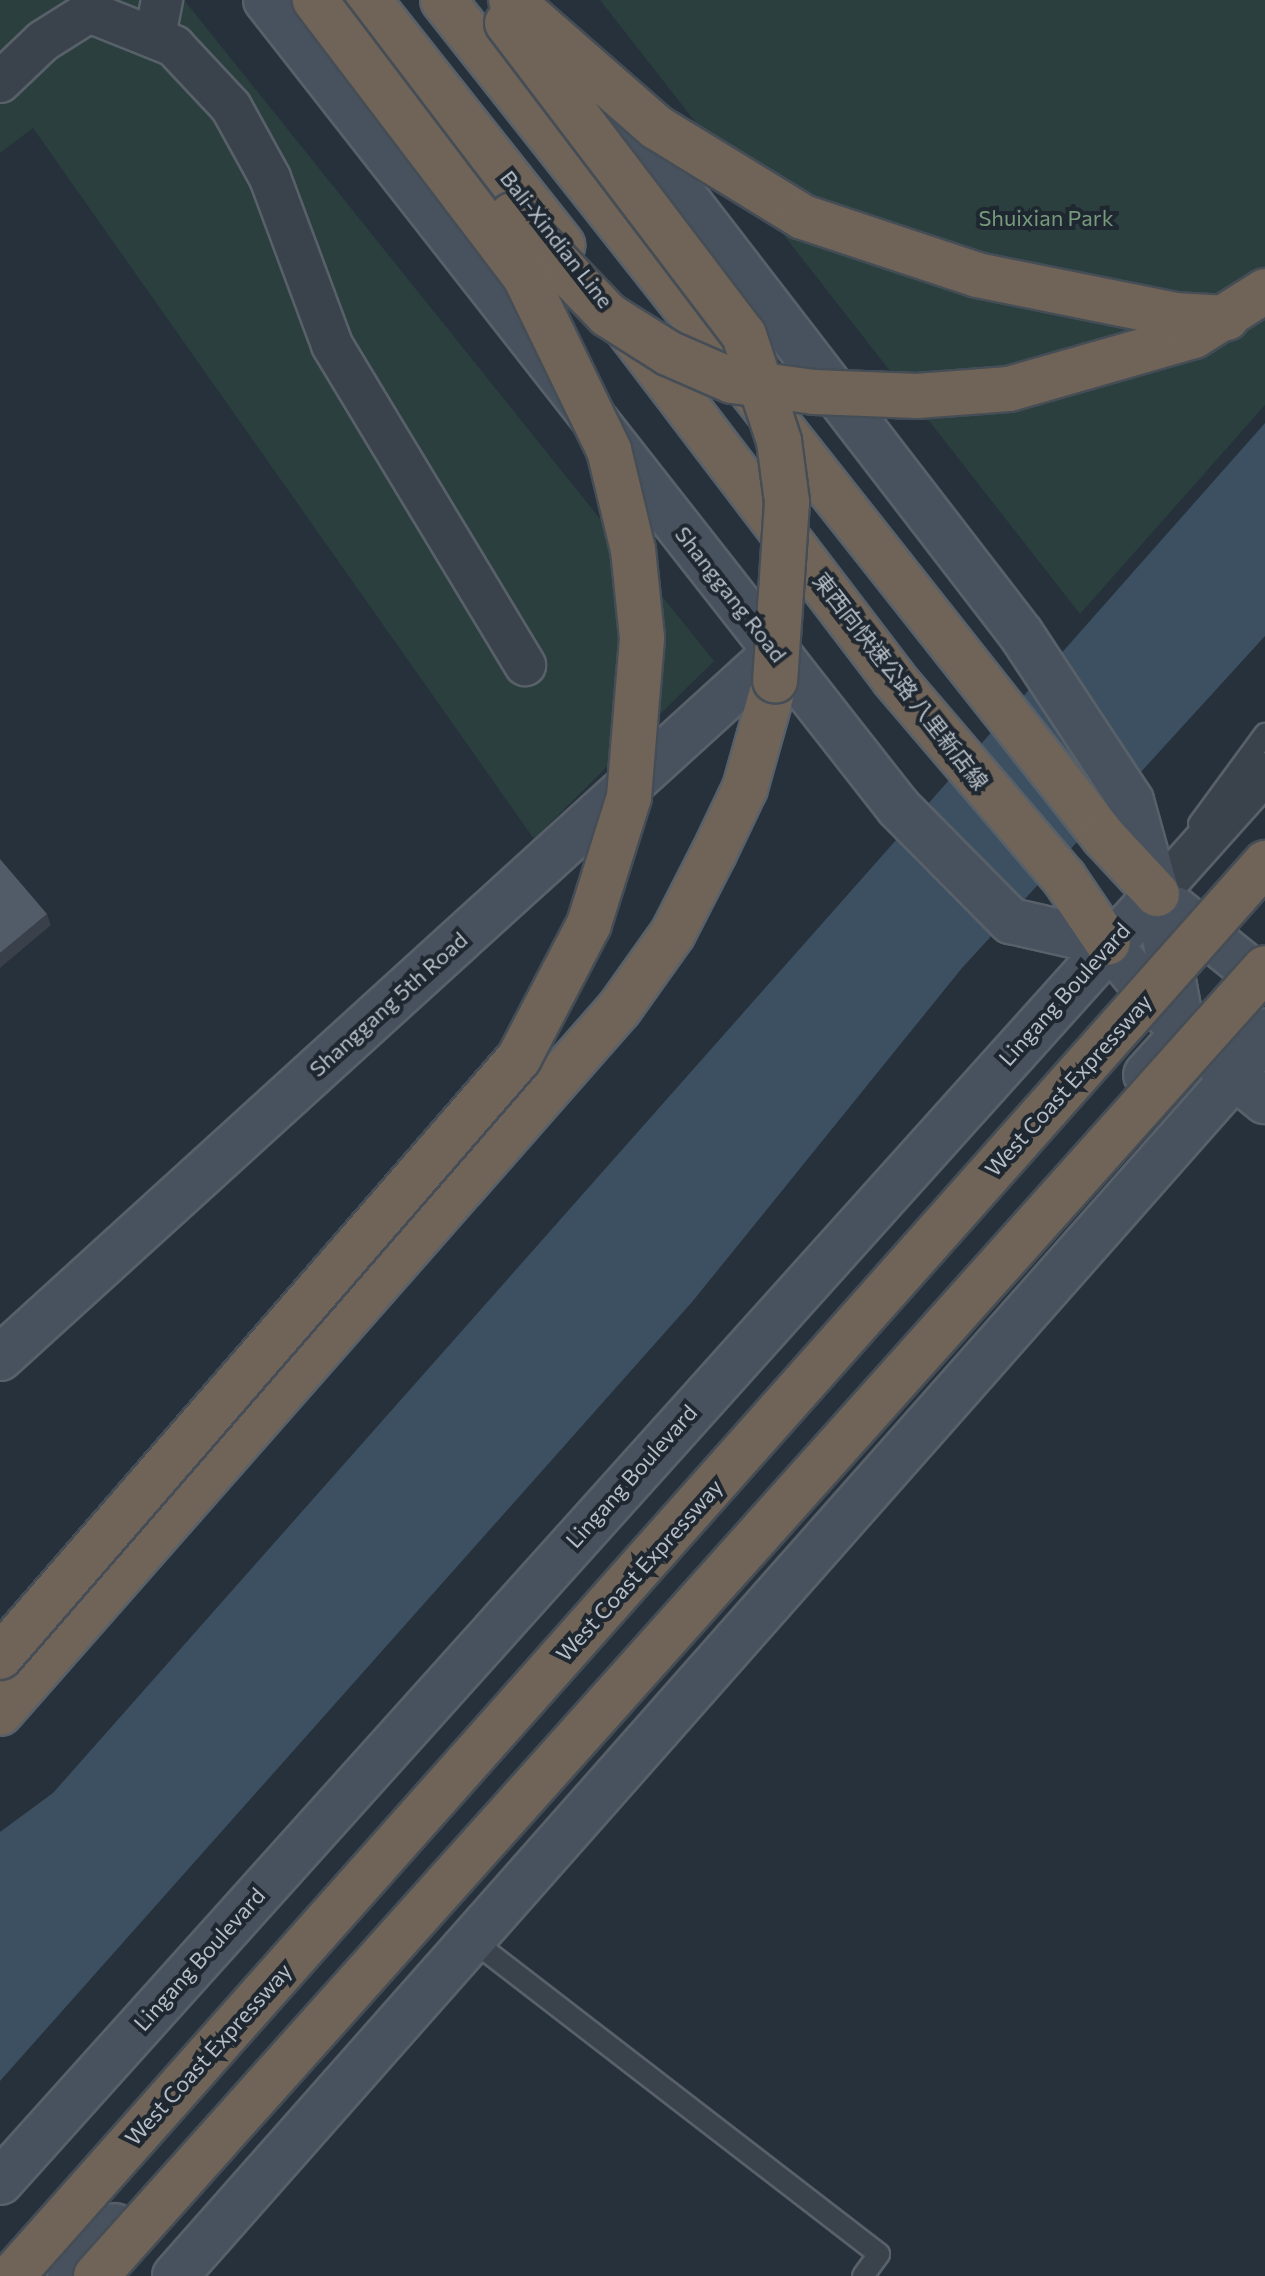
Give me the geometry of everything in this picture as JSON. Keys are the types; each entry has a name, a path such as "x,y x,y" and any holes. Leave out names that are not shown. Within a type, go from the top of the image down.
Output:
{"highway":[{"path":"0,1657 475,1117 519,1058 589,924 629,797 642,638 633,550 609,450 525,277 315,0"},
{"path":"342,0 542,252 608,315 732,381 917,396 1009,389 1194,336 1265,291"},
{"name":"Bali-Xindian Line","path":"368,0 746,479"},
{"path":"443,0 792,436 1104,837 1157,894"},
{"path":"0,1713 619,1009 673,933 761,740 788,565 787,502 762,379 715,288 489,0"},
{"path":"511,0 656,127 803,217 977,275 1175,315 1265,320"},
{"name":"東西向快速公路 八里新店線","path":"746,479 951,750 1064,878 1108,943"},
{"name":"West Coast Expressway","path":"12,2276 1265,863"},
{"path":"37,2276 1265,893"},
{"path":"96,2276 1265,968"}],"street":[{"name":"Shanggang Road","path":"266,0 898,807 1011,921 1108,943"},
{"path":"533,0 1038,657 1131,801 1157,894 1183,1034"},
{"path":"0,82 43,41 89,12 158,18 174,46 231,107 270,178 332,345 525,665"},
{"name":"Shanggang 5th Road","path":"0,1358 776,652"},
{"name":"Lingang Boulevard","path":"0,2182 1108,943 1157,894 1265,773"},
{"path":"1157,894 1265,982"},
{"path":"1108,943 1183,1034 1250,1089"},
{"path":"175,2276 472,1940 1250,1089 1265,1031"},
{"path":"70,2276 1183,1034"},
{"path":"0,1668 401,1220"}],"lane":[{"path":"1157,894 1228,777 1265,734"},
{"path":"472,1940 879,2254 863,2276"}],"green space":[{"path":"0,0 184,0 714,661 534,839 33,128 0,153"},
{"name":"Shuixian Park","path":"600,0 1265,0 1265,405 1080,614"}],"water":[{"path":"1265,423 1265,636 962,968 692,1302 0,2081 0,1832 53,1793"}],"building":[{"path":"0,859 47,914 0,953"}]}
